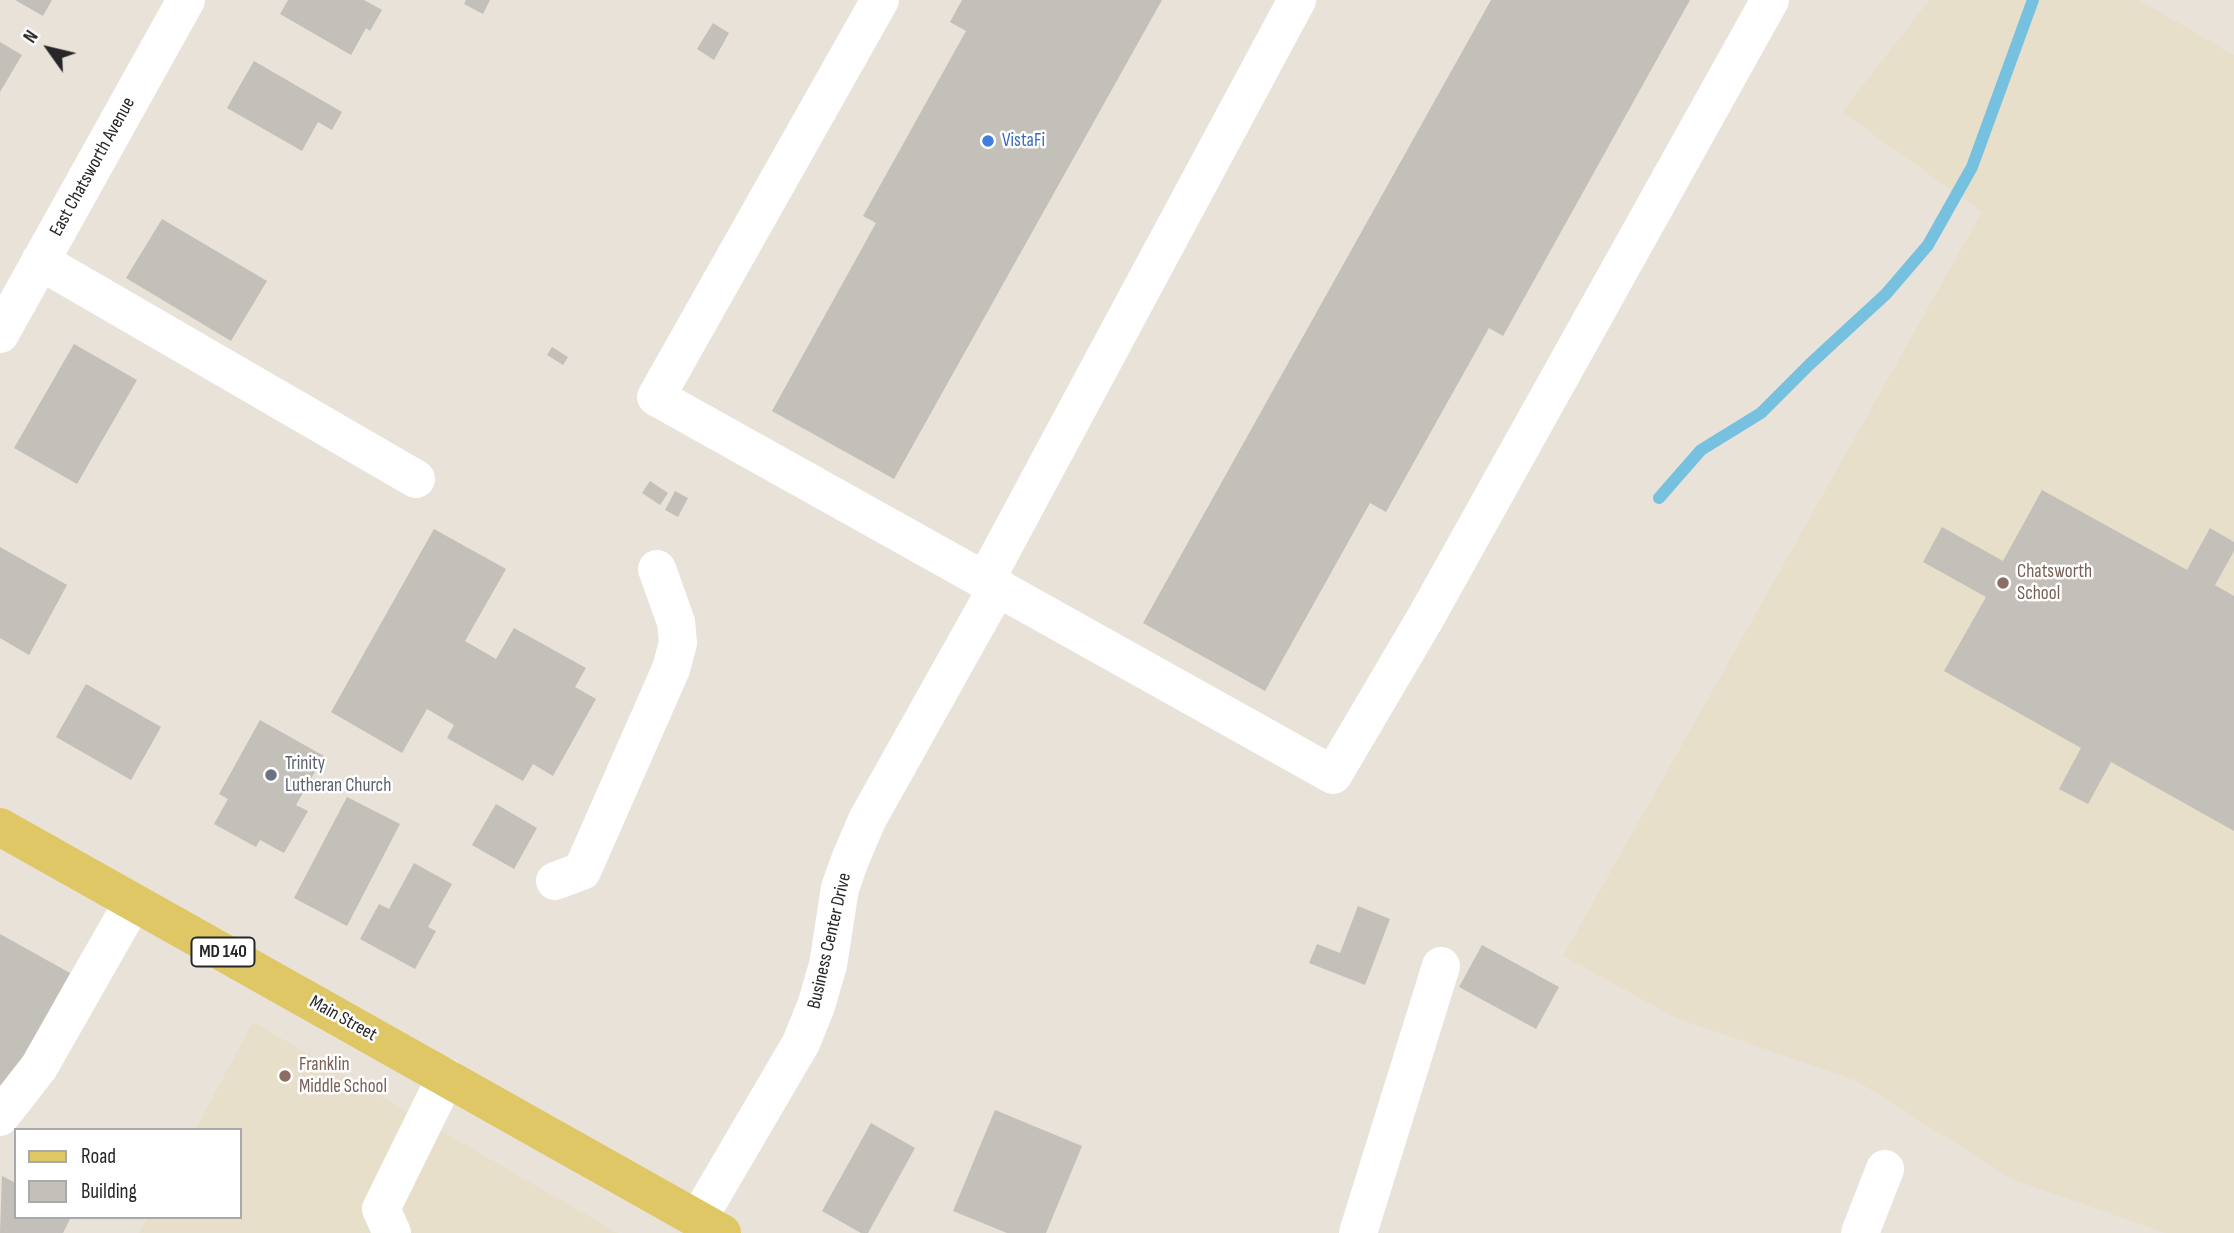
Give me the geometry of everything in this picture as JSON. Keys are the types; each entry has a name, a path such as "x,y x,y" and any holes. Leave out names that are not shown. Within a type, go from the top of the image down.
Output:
{"main road":[{"name":"Main Street","path":"0,827 710,1226"}],"street":[{"name":"East Chatsworth Avenue","path":"2,326 186,0"},
{"path":"880,0 656,397 1334,775 1426,617 1770,0"},
{"name":"Business Center Drive","path":"710,1226 817,1006 828,965 841,888 867,820 1297,0"},
{"path":"40,261 416,479"},
{"path":"555,881 582,871 671,669 678,643 676,622 657,569"},
{"path":"0,1117 39,1067 133,902"},
{"path":"1358,1233 1441,966"},
{"path":"392,1233 382,1209 446,1077"},
{"path":"1860,1233 1885,1168"}],"shaded area":[{"name":"Chatsworth School","path":"1929,0 2139,0 2234,55 2234,1233 2165,1233 2012,1179 1857,1081 1676,1018 1563,956 1982,212 1842,112"},
{"name":"Franklin Middle School","path":"253,1022 618,1233 139,1233 147,1219 242,1219 242,1128 196,1128"}],"building":[{"path":"15,0 52,0 43,16"},
{"path":"288,0 364,0 382,10 370,31 366,28 351,55 280,14"},
{"path":"466,0 490,0 483,14 464,4"},
{"path":"962,0 1162,0 894,479 772,411 876,223 863,216 966,31 950,22"},
{"path":"1491,0 1690,0 1503,336 1489,328 1386,512 1370,503 1265,691 1143,623"},
{"path":"713,23 729,33 714,60 697,49"},
{"path":"0,42 22,55 0,92"},
{"path":"254,61 342,112 332,130 318,122 302,151 227,108"},
{"path":"162,219 267,281 231,341 126,278"},
{"path":"74,344 137,380 77,484 14,448"},
{"path":"552,347 568,357 563,365 547,355"},
{"path":"650,481 668,493 660,505 642,493"},
{"path":"2042,490 2187,570 2210,528 2234,542 2234,551 2215,585 2234,596 2234,831 2111,762 2088,804 2059,789 2081,748 1944,671 1986,597 1923,562 1942,527 2003,561"},
{"path":"675,491 688,498 678,517 665,510"},
{"path":"434,529 506,569 465,641 496,659 514,628 586,668 575,687 596,699 553,776 533,764 523,781 447,738 454,725 427,709 402,753 331,712"},
{"path":"0,547 67,585 29,655 0,638"},
{"path":"86,684 161,727 131,780 56,737"},
{"name":"Trinity Lutheran Church","path":"260,720 324,756 296,805 308,811 284,853 260,840 256,847 214,824 228,799 219,794"},
{"path":"347,797 400,824 347,926 294,898"},
{"path":"496,804 537,828 514,869 472,845"},
{"path":"414,863 452,884 428,927 436,931 415,969 360,939 379,904 389,909"},
{"path":"1358,906 1390,919 1365,985 1309,963 1317,944 1340,953"},
{"path":"0,934 70,973 0,1100"},
{"path":"1482,945 1559,987 1536,1029 1459,987"},
{"path":"995,1110 1082,1146 1046,1233 1007,1233 953,1211"},
{"path":"871,1123 915,1148 868,1233 861,1233 822,1211"},
{"path":"2,1176 14,1182 14,1219 70,1219 63,1233 0,1233"}],"waterway":[{"path":"1659,498 1701,450 1761,413 1886,294 1928,245 1972,167 2033,0"}],"place":[{"name":"VistaFi","path":"988,141"},
{"name":"Chatsworth School","path":"2003,583"},
{"name":"Trinity Lutheran Church","path":"271,775"},
{"name":"Franklin Middle School","path":"285,1076"}]}
